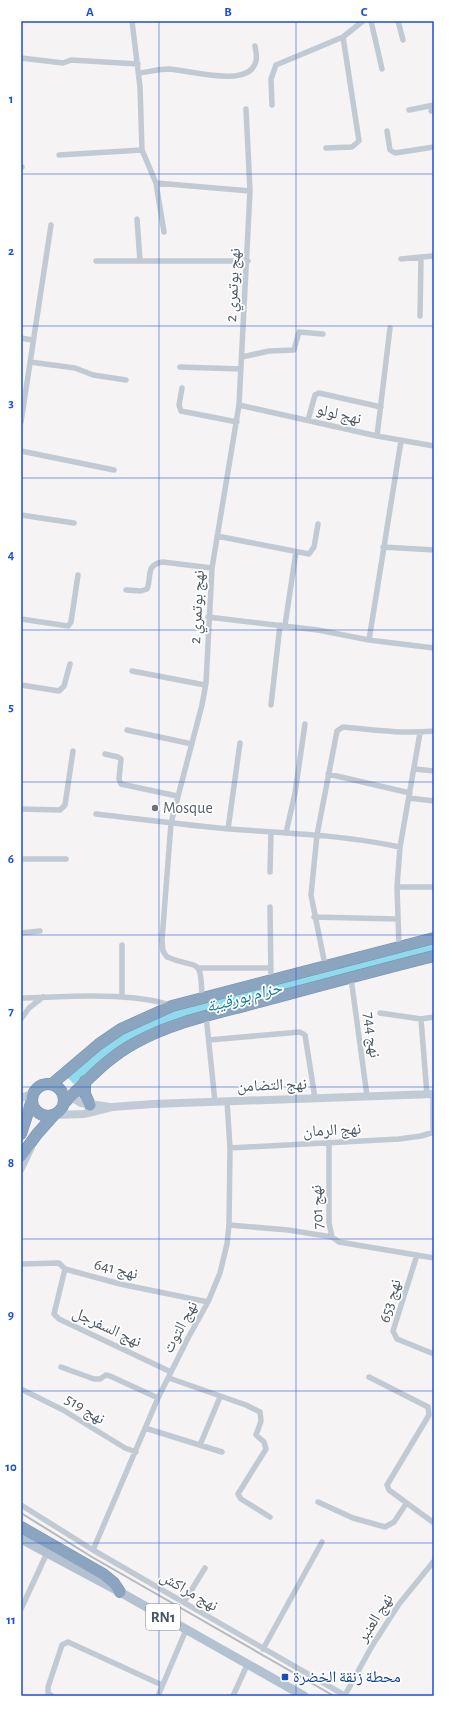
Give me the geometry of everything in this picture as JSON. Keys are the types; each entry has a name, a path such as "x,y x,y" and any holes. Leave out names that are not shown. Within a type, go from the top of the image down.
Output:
{"highway":[{"path":"52,1084 98,1044 121,1029 172,1006 271,979 434,938"},
{"path":"21,1156 37,1134 54,1115 61,1110 66,1098 108,1061 135,1043 162,1030 206,1015 434,956"},
{"path":"85,1081 85,1094 90,1105"},
{"path":"21,1133 29,1112 29,1097 41,1085 52,1084 58,1086 66,1098"},
{"path":"29,1112 44,1116 54,1115"},
{"path":"21,1527 103,1574 114,1583 120,1592"}],"main road":[{"name":"RN1","path":"21,1539 248,1663 304,1696"}],"street":[{"path":"132,21 138,64 142,150 156,183 164,232"},
{"path":"272,105 272,79 276,65 343,37 363,21"},
{"path":"371,21 382,69"},
{"path":"398,21 403,40"},
{"path":"326,148 352,147 359,141 343,37"},
{"path":"138,73 168,69 228,77 244,74 254,66 256,62 255,46"},
{"path":"21,58 63,63 71,60 138,64"},
{"path":"409,110 434,104"},
{"name":"نهج بوتمري 2","path":"198,968 188,962 168,957 163,951 162,940 171,823 192,744 205,685 212,568 221,506 239,405 248,261 250,191 246,109"},
{"path":"387,132 390,150 395,153 434,146"},
{"path":"58,155 142,150"},
{"path":"156,183 250,191"},
{"path":"137,219 140,261"},
{"path":"21,422 32,340 51,225"},
{"path":"401,259 434,256"},
{"path":"420,316 421,257"},
{"path":"96,261 248,261"},
{"path":"377,436 390,328"},
{"path":"242,357 269,351 294,350 299,332 323,334"},
{"path":"21,338 32,340"},
{"path":"30,362 75,368 93,375 126,380"},
{"path":"180,367 241,369"},
{"path":"182,388 179,405 181,411 237,422"},
{"path":"308,420 315,395 319,393 381,407"},
{"name":"نهج لولو","path":"239,405 377,436 434,446"},
{"path":"369,640 401,441"},
{"path":"21,451 114,470"},
{"path":"21,515 74,523"},
{"path":"217,536 309,554 312,551 318,524"},
{"path":"383,547 434,550"},
{"path":"271,705 282,625 296,552"},
{"path":"126,590 141,591 147,589 151,567 160,562 212,568"},
{"path":"21,619 63,626 69,625 78,575"},
{"path":"208,617 282,625 369,640 434,648"},
{"path":"21,685 59,691 64,686 70,664"},
{"path":"132,671 205,685"},
{"path":"286,833 295,793 305,724"},
{"path":"325,965 314,917 311,895 317,835 335,735 339,728 420,733 434,731"},
{"path":"127,730 192,744"},
{"path":"399,946 397,887 400,847 415,769 420,733"},
{"path":"228,828 240,743"},
{"path":"21,809 60,810 65,805 72,751"},
{"path":"105,754 120,758 122,762 119,780 121,784 177,796"},
{"path":"415,769 434,772"},
{"path":"328,774 434,801"},
{"path":"96,814 171,823 317,835 382,843 400,847"},
{"path":"270,872 271,832"},
{"path":"21,859 66,859"},
{"path":"397,887 434,887"},
{"path":"270,907 271,979"},
{"path":"314,917 397,919"},
{"path":"21,932 40,931"},
{"path":"122,945 122,997"},
{"path":"198,968 271,968"},
{"path":"198,968 201,972 202,998"},
{"name":"نهج 744","path":"351,978 367,1096"},
{"path":"21,1019 33,1004 44,997"},
{"path":"21,998 122,997 161,1001 172,1006"},
{"path":"380,1013 421,1019 434,1017"},
{"path":"206,1015 215,1102"},
{"path":"421,1019 431,1095 434,1132"},
{"path":"209,1040 300,1032 305,1035 315,1098"},
{"name":"نهج التضامن","path":"66,1098 90,1105 112,1107 227,1101 431,1095"},
{"name":"نهج التوت","path":"93,1550 158,1398 208,1302 221,1268 227,1244 229,1225 230,1148 227,1101"},
{"name":"نهج التضامن","path":"54,1115 84,1114 112,1107"},
{"name":"نهج الرمان","path":"230,1148 400,1139 422,1136 434,1132"},
{"path":"21,1171 37,1134"},
{"name":"نهج 701","path":"329,1143 329,1223 332,1237 339,1242 434,1258"},
{"path":"229,1225 288,1230 332,1237"},
{"name":"نهج 653","path":"417,1255 393,1331 397,1339 434,1354"},
{"name":"نهج 641","path":"21,1264 59,1263 65,1269 120,1284 208,1302"},
{"name":"نهج السفرجل","path":"65,1269 54,1314 59,1319 170,1375 220,1397 246,1405 256,1410 261,1415 256,1435 264,1442 266,1449 238,1494 241,1499 270,1517"},
{"name":"نهج 519","path":"61,1368 94,1379 110,1376 158,1398"},
{"path":"369,1377 428,1407 429,1415 387,1485 389,1490 434,1524"},
{"name":"نهج 519","path":"21,1389 63,1410 125,1448 136,1452"},
{"path":"200,1445 220,1397"},
{"path":"145,1428 222,1452"},
{"path":"318,1502 353,1518 386,1527 394,1522 406,1504"},
{"name":"نهج مراكش","path":"21,1505 93,1550 184,1602 263,1650 345,1696"},
{"path":"263,1650 322,1542"},
{"path":"21,1610 47,1553"},
{"name":"نهج العنبر","path":"345,1696 372,1646 398,1604 434,1560"},
{"path":"184,1602 205,1568"},
{"path":"158,1696 186,1630"},
{"path":"52,1696 48,1693 48,1687 62,1645 66,1642 162,1685"},
{"path":"233,1696 248,1663"}],"water":[{"name":"حزام بورقيبة","path":"434,942 434,953 235,1005 109,1055 74,1084 67,1077 117,1036 163,1013"}],"railway":[{"path":"21,1513 92,1557 334,1696"}],"place":[{"name":"Mosque","path":"155,808"},
{"name":"محطة زنقة الخضرة","path":"285,1677"}]}
